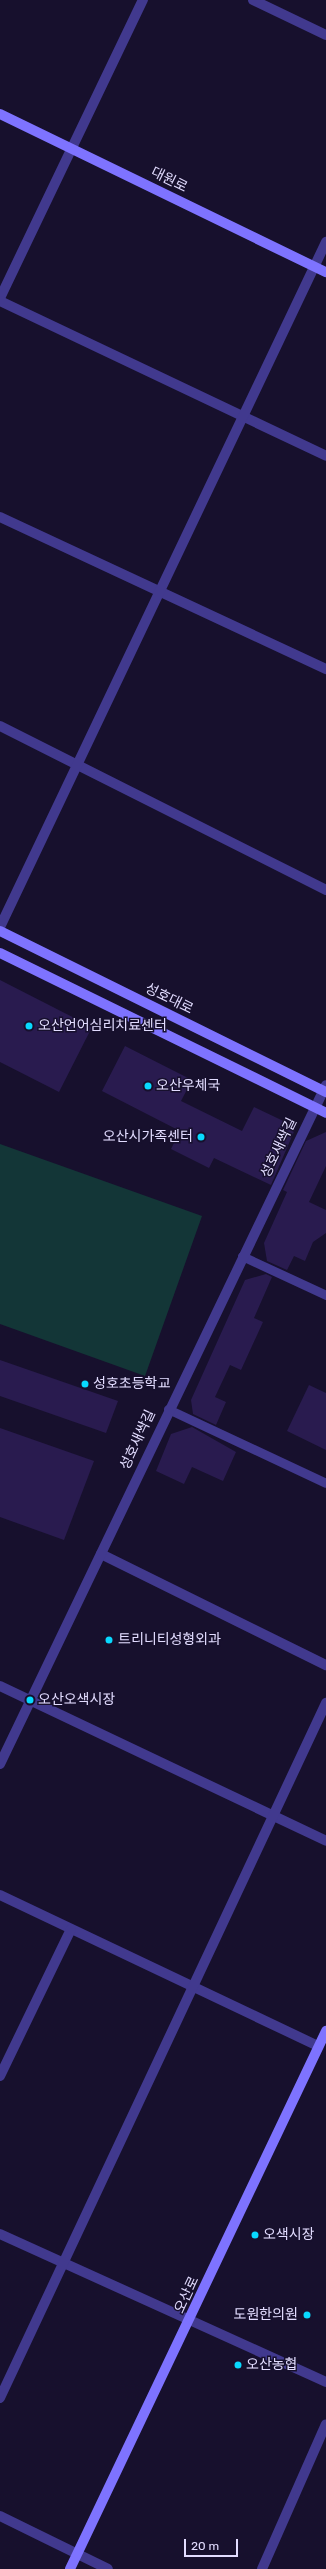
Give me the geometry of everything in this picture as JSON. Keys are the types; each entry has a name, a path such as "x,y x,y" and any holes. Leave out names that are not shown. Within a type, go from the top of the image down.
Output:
{"street":[{"path":"143,0 0,300 326,456"},
{"path":"253,0 326,35"},
{"name":"대원로","path":"0,114 326,272"},
{"path":"0,926 244,417 326,242"},
{"path":"0,517 161,590 326,669"},
{"path":"0,726 326,890"},
{"name":"성호대로","path":"0,931 325,1089"},
{"path":"0,953 326,1113"},
{"name":"성호새싹길","path":"0,1764 101,1554 168,1409 325,1089"},
{"path":"101,1554 326,1665"},
{"path":"0,1686 326,1841"},
{"path":"0,2398 65,2265 272,1815 326,1703"},
{"path":"0,1895 318,2046"},
{"path":"0,2076 71,1929"},
{"name":"오산로","path":"70,2569 190,2322 326,2031"},
{"path":"0,2234 190,2322 326,2382"},
{"path":"262,2569 326,2424"},
{"path":"0,2516 108,2569"}],"lane":[{"path":"242,1256 326,1295"},
{"path":"168,1409 326,1483"}],"green space":[{"path":"0,1144 202,1216 145,1376 0,1324"}],"building":[{"path":"0,980 92,1027 59,1092 0,1062"},
{"path":"125,1046 192,1080 181,1101 242,1131 254,1107 296,1127 271,1185 214,1158 209,1168 171,1149 180,1131 102,1091"},
{"path":"326,1132 326,1166 309,1202 326,1210 326,1233 313,1242 305,1261 294,1256 287,1270 267,1261 264,1243 287,1192 283,1190 306,1141"},
{"path":"266,1274 272,1277 254,1318 263,1322 241,1370 230,1365 215,1397 226,1402 216,1425 193,1414 191,1400 245,1280"},
{"path":"0,1360 118,1401 106,1433 0,1396"},
{"path":"309,1385 326,1393 326,1450 287,1431"},
{"path":"192,1427 236,1452 223,1481 192,1467 184,1484 156,1471 171,1434"},
{"path":"0,1428 94,1461 64,1540 0,1517"}],"place":[{"name":"오산언어심리치료센터","path":"29,1026"},
{"name":"오산우체국","path":"148,1086"},
{"name":"오산시가족센터","path":"201,1137"},
{"name":"성호초등학교","path":"85,1384"},
{"name":"트리니티성형외과","path":"109,1640"},
{"name":"오산오색시장","path":"30,1700"},
{"name":"오색시장","path":"255,2235"},
{"name":"도원한의원","path":"307,2315"},
{"name":"오산농협","path":"238,2365"}]}
